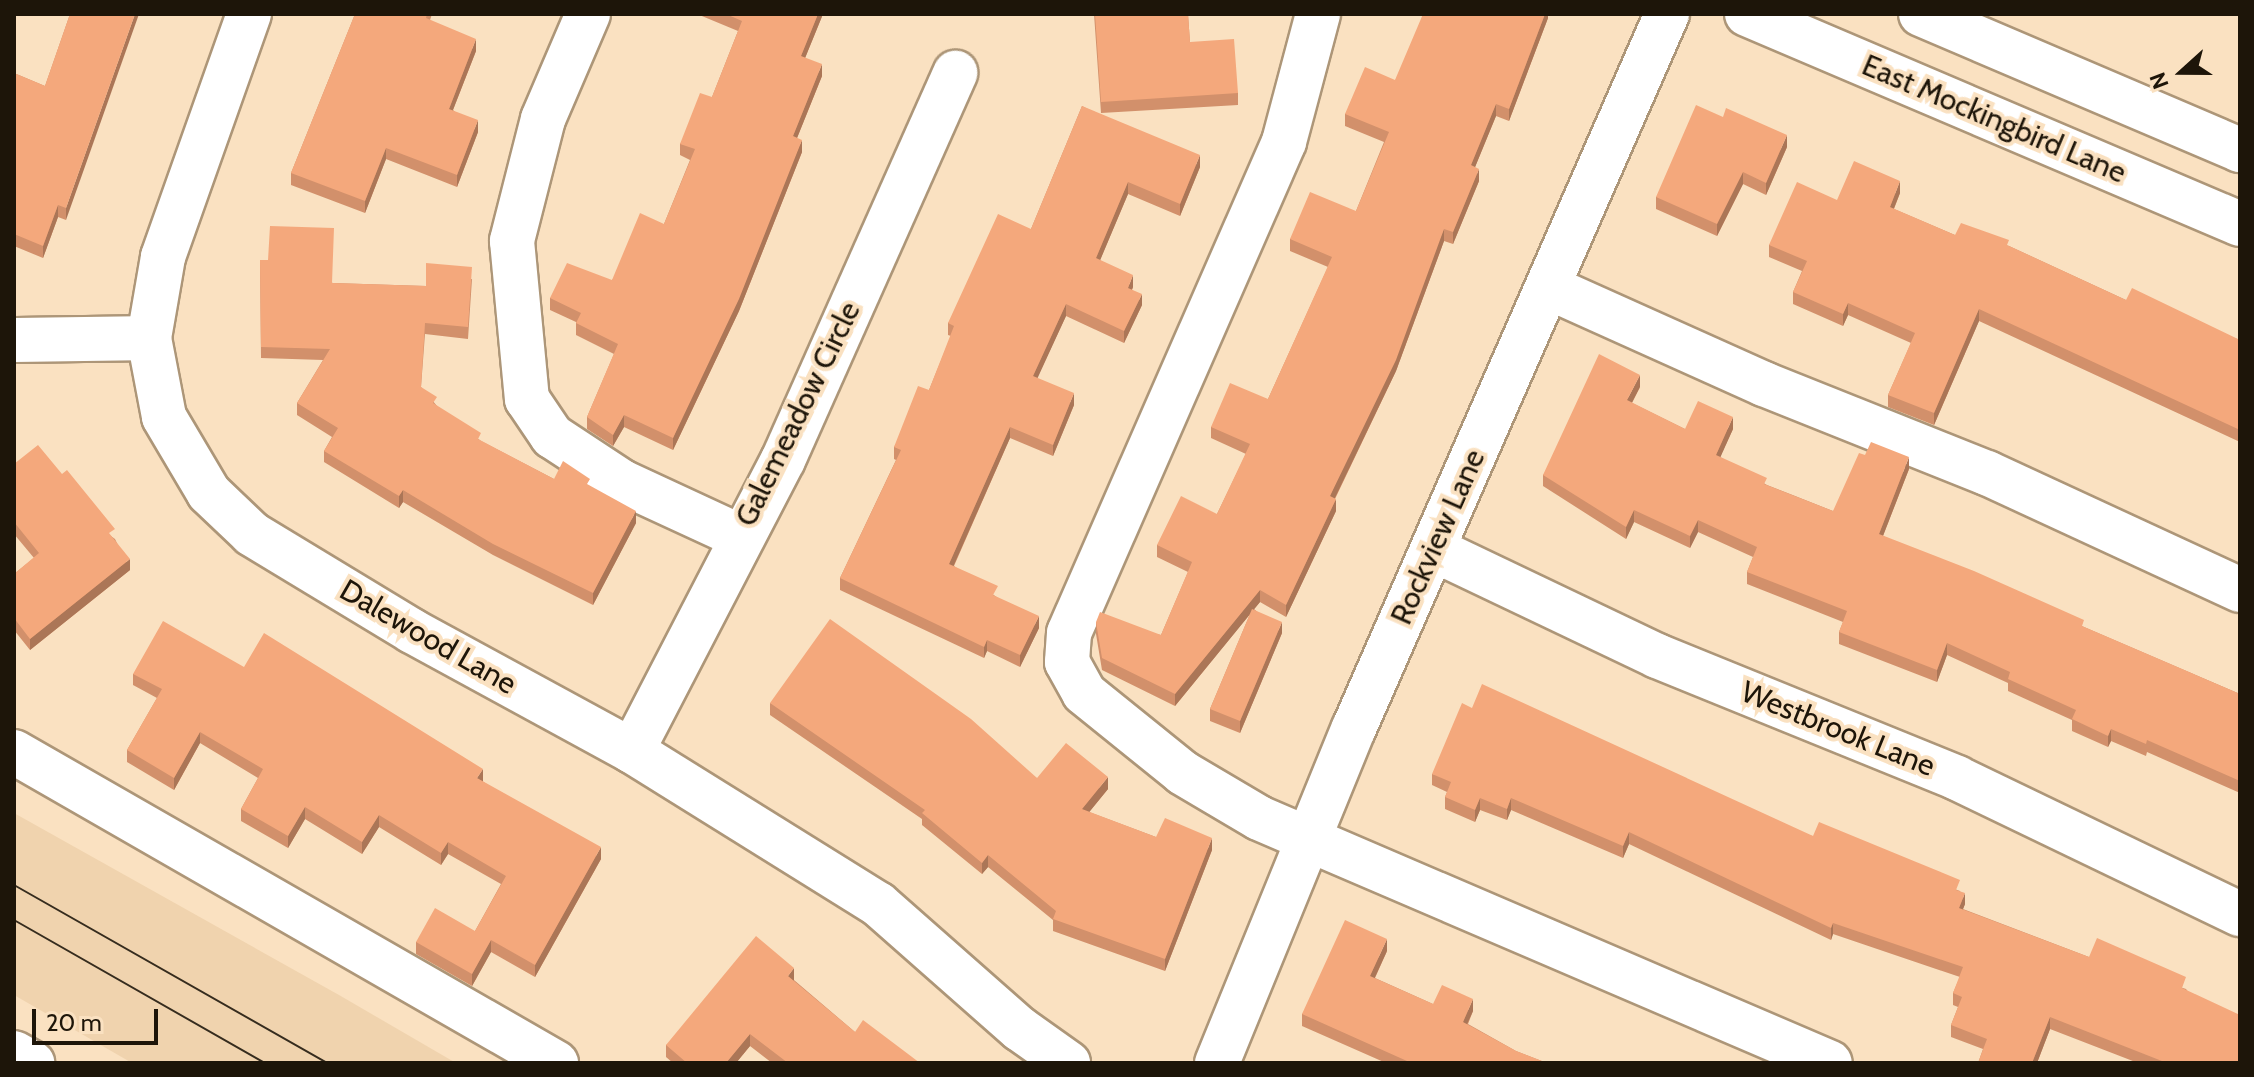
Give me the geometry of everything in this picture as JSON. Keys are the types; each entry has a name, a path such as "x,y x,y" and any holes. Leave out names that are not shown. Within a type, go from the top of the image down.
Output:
{"street":[{"name":"Dalewood Lane","path":"249,14 163,257 149,338 164,417 209,493 252,534 412,631 632,751 878,904 1020,1029 1068,1063"},
{"path":"588,14 543,119 512,241 527,399 552,436 622,482 739,536"},
{"path":"1318,14 1284,142 1069,633 1067,662 1084,693 1183,773 1308,842 1830,1063"},
{"name":"Rockview Lane","path":"1217,1063 1433,549 1667,14"},
{"name":"East Mockingbird Lane","path":"1747,14 2240,224"},
{"path":"1921,14 2240,150"},
{"name":"Galemeadow Circle","path":"632,751 739,536 783,460 955,73"},
{"path":"1548,287 1764,384 1987,473 2240,590"},
{"path":"14,340 149,338"},
{"name":"Westbrook Lane","path":"1433,549 1657,656 1957,778 2240,914"},
{"path":"14,752 556,1063"},
{"path":"14,1053 32,1063"}],"shaded area":[{"path":"14,813 456,1063 132,1063 14,995"}],"building":[{"path":"70,14 135,14 66,208 58,205 43,246 14,234 14,73 45,86"},
{"path":"355,14 427,14 426,18 476,39 449,109 478,120 457,175 386,148 365,201 291,173"},
{"path":"726,14 818,14 801,56 822,64 793,136 802,140 739,299 673,438 624,415 613,435 587,417 618,344 576,323 581,313 550,298 567,263 612,280 640,213 664,224 695,149 680,144 700,93 712,97 742,21"},
{"path":"1095,14 1188,14 1190,42 1234,39 1238,93 1101,102"},
{"path":"1423,14 1545,14 1509,109 1496,104 1471,165 1479,169 1453,232 1444,229 1396,360 1330,496 1336,499 1286,605 1260,590 1175,694 1102,658 1096,622 1100,612 1161,635 1192,562 1157,545 1181,496 1217,514 1250,444 1211,427 1230,383 1268,399 1332,257 1290,239 1310,192 1356,211 1389,132 1345,114 1365,67 1395,80"},
{"path":"1696,105 1723,117 1726,108 1787,135 1766,183 1743,172 1717,224 1656,197"},
{"path":"1082,106 1200,155 1180,204 1128,182 1096,258 1133,275 1128,288 1142,294 1124,331 1066,304 1033,376 1074,393 1053,445 1010,427 949,564 998,586 993,595 1039,616 1020,655 987,640 984,647 840,578 901,450 894,447 918,386 929,390 954,326 948,323 998,214 1031,229"},
{"path":"1854,161 1900,181 1890,207 1955,235 1961,223 2009,240 2007,245 2126,300 2132,288 2240,340 2240,430 1979,309 1934,413 1888,395 1915,333 1848,303 1843,314 1793,292 1807,261 1769,245 1797,182 1837,200"},
{"path":"270,226 334,228 332,283 426,286 426,263 472,267 468,327 425,323 421,387 437,397 433,403 481,433 478,439 554,479 563,461 590,479 587,484 636,511 593,593 493,544 403,490 399,496 324,451 338,428 297,403 330,349 261,347 260,260 268,260"},
{"path":"1599,354 1640,375 1627,400 1685,429 1698,401 1733,417 1716,455 1767,478 1764,484 1833,511 1859,453 1865,455 1871,442 1909,457 1879,534 1974,571 2084,620 2082,626 2240,694 2240,781 2147,740 2146,744 2111,729 2108,736 2072,719 2076,710 2008,679 2010,672 1947,643 1937,670 1839,632 1847,611 1747,572 1757,547 1698,520 1690,536 1634,510 1626,527 1543,475"},
{"path":"38,445 62,474 67,470 115,529 109,533 130,559 30,639 14,618 14,574 39,553 14,522 14,464"},
{"path":"1252,609 1282,622 1240,721 1210,709"},
{"path":"830,619 971,719 1037,778 1066,743 1108,777 1082,809 1156,837 1165,818 1212,838 1165,959 1053,919 1056,911 988,855 982,863 922,813 925,810 770,703"},
{"path":"163,621 244,667 264,633 483,769 477,778 601,847 535,965 491,940 472,974 416,942 435,908 475,931 506,876 448,842 441,853 379,815 362,842 305,807 288,836 241,809 263,769 200,732 174,778 127,750 162,689 133,674"},
{"path":"1482,684 1813,836 1819,822 1960,880 1956,890 1965,893 1959,908 2089,957 2097,938 2186,977 2182,988 2240,1015 2240,1063 2167,1063 2050,1017 2032,1063 1978,1063 1987,1039 1951,1025 1962,997 1953,993 1963,967 1833,923 1831,928 1629,832 1623,846 1511,798 1507,809 1480,798 1475,810 1445,797 1451,782 1432,774 1462,703 1472,708"},
{"path":"1345,920 1387,939 1370,976 1433,1004 1442,985 1473,999 1463,1022 1516,1051 1547,1063 1406,1063 1302,1014"},
{"path":"756,936 794,968 788,976 855,1032 863,1020 920,1063 788,1063 750,1034 726,1063 687,1063 666,1045"}],"tram line":[{"path":"14,885 327,1063"},
{"path":"14,920 265,1063"}]}
